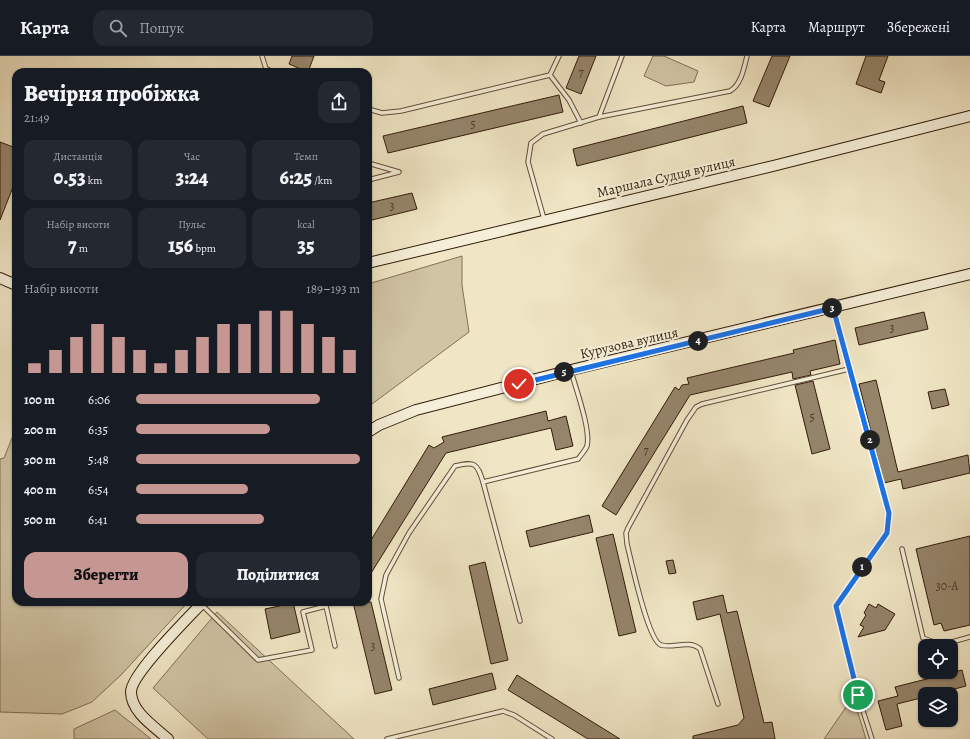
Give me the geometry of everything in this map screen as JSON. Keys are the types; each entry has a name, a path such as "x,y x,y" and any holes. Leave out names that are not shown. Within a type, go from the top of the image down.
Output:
{"street":[{"name":"Маршала Судця вулиця","path":"372,262 773,166 970,116"},
{"name":"Курузова вулиця","path":"372,429 379,425 416,410 571,370 970,274"},
{"path":"0,278 12,283"},
{"path":"168,739 143,716 133,702 131,691 135,679 145,666 199,606"}],"lane":[{"path":"262,56 266,68"},
{"path":"550,75 559,56"},
{"path":"600,117 622,56"},
{"path":"544,220 528,162 531,143 543,134 600,117 730,91 736,88 747,56"},
{"path":"372,110 382,113 401,111 550,75"},
{"path":"550,75 569,100 581,123"},
{"path":"372,164 399,172 372,179"},
{"path":"833,308 889,513 887,533 836,606 858,695 872,739"},
{"path":"718,704 700,649 692,645 661,645 654,640 627,544 626,533 686,420 696,407 778,385 849,369"},
{"path":"483,482 578,459 583,454 587,446 588,434 571,370"},
{"path":"399,678 381,599 386,575 409,533 452,469 458,466 475,465 478,467 520,621"},
{"path":"902,549 923,638 941,645 970,637"},
{"path":"205,606 258,660 312,650 303,612 326,606 335,646"},
{"path":"388,739 502,711 514,715 552,739"}],"shaded area":[{"path":"653,56 664,56 698,71 694,82 666,86 644,76"},
{"path":"462,256 462,285 469,332 372,404 372,283"},
{"path":"12,438 12,606 184,606 121,675 92,702 62,714 0,712 0,459 4,458"},
{"path":"217,612 354,739 208,739 153,688"},
{"path":"853,697 866,739 824,739"},
{"path":"115,710 151,739 74,739 74,729"}],"building":[{"path":"292,56 314,56 310,68 298,68 289,64"},
{"path":"579,56 596,56 581,94 566,88"},
{"path":"772,56 790,56 769,107 753,101"},
{"path":"866,56 888,56 879,80 885,82 881,93 856,84"},
{"path":"559,95 563,112 388,153 383,136"},
{"path":"743,106 747,123 577,166 573,149"},
{"path":"0,142 12,146 12,190 0,220"},
{"path":"412,193 417,209 372,220 372,202"},
{"path":"924,312 928,329 859,345 855,328"},
{"path":"835,340 840,364 810,371 811,375 793,379 792,372 690,395 616,515 602,506 675,387 679,390 682,385 689,384 687,378 794,353 793,350"},
{"path":"876,380 898,472 968,455 970,473 903,489 901,479 884,483 859,384"},
{"path":"813,381 830,449 812,454 795,385"},
{"path":"945,389 949,405 932,409 928,392"},
{"path":"546,411 548,421 566,416 573,446 556,450 551,428 446,453 372,572 372,538 429,445 434,448 444,442 442,437"},
{"path":"589,515 593,532 530,547 526,531"},
{"path":"613,534 636,632 619,636 596,538"},
{"path":"970,536 970,625 944,631 941,623 934,625 916,549"},
{"path":"673,560 676,573 669,574 666,561"},
{"path":"485,562 508,660 491,664 469,566"},
{"path":"723,595 727,613 737,611 764,723 772,722 775,739 693,739 693,736 738,725 744,718 720,614 697,620 693,602"},
{"path":"869,604 876,608 878,604 895,614 885,630 858,637 864,627 860,625 866,615 864,613"},
{"path":"279,606 294,606 300,632 271,639 265,609"},
{"path":"354,606 372,606 392,690 375,694"},
{"path":"962,670 966,686 958,688 918,687 918,699 897,704 902,726 886,730 878,701 898,696 895,687 927,679 958,679 958,671"},
{"path":"492,673 496,689 433,705 429,689"},
{"path":"517,675 620,739 588,739 508,690"}],"route":[{"path":"519,384 571,370 633,357 833,308 889,513 887,533 878,542 836,606 858,695"}]}
